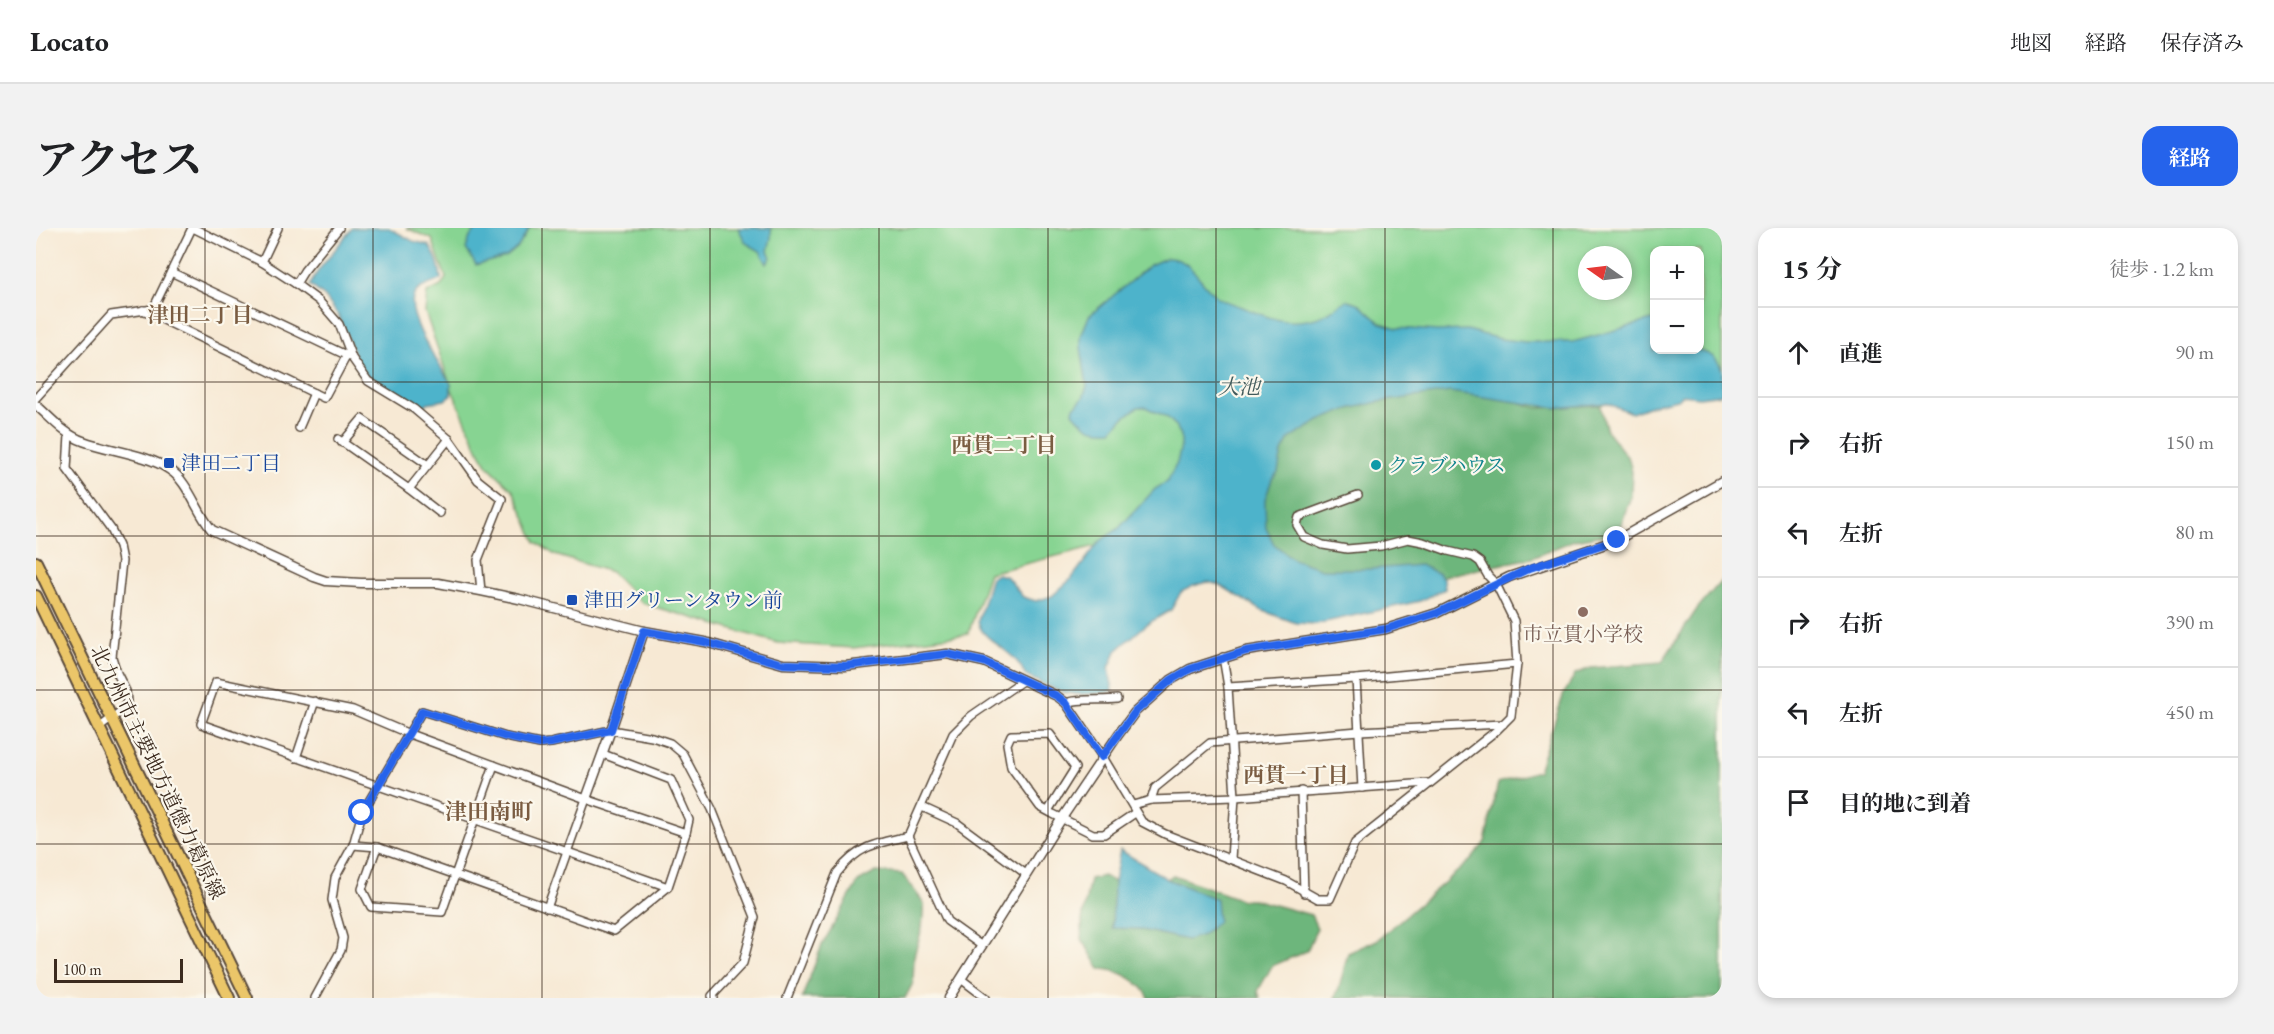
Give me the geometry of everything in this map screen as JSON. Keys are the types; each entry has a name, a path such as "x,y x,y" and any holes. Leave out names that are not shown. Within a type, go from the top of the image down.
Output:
{"main road":[{"name":"北九州市主要地方道徳力葛原線","path":"36,562 247,998"},
{"name":"北九州市主要地方道徳力葛原線","path":"36,596 229,998"}],"street":[{"path":"36,398 111,315 153,309 192,228 262,262 319,301 339,324 349,357 368,381 414,409 449,439 478,480 502,499 478,560 481,591"},
{"path":"262,262 278,228"},
{"path":"296,284 339,228"},
{"path":"171,272 349,357"},
{"path":"143,310 324,398 349,357"},
{"path":"299,428 314,393"},
{"path":"36,405 69,435 171,470 179,477 212,530 326,581 438,584 481,591 530,601 644,631 705,642 783,664 845,666 947,654 984,662 1057,696 1066,703 1142,822 1165,834 1286,881 1318,899 1330,899 1355,843 1511,716 1517,664 1514,621 1496,584 1480,562 1473,557 1408,539 1381,546 1347,549 1313,541 1304,537 1299,530 1297,525 1299,517 1358,495"},
{"path":"428,465 362,419 340,441 440,513"},
{"path":"69,435 67,469 111,529 119,546 122,561 112,657 126,691 127,702 121,711 99,728"},
{"path":"409,489 449,439"},
{"path":"949,998 1102,757 1135,712 1171,680 1190,669 1223,657 1279,644 1386,629 1437,613 1530,568 1617,540 1722,481"},
{"path":"547,908 603,754 644,631"},
{"path":"1223,657 1228,687 1235,797 1232,859"},
{"path":"1228,687 1356,679 1517,664"},
{"path":"1356,679 1362,788"},
{"path":"908,836 948,743 959,725 1022,681"},
{"path":"668,887 201,724 216,682 353,710 407,733 686,833"},
{"path":"1066,703 1074,700 1096,702 1117,699"},
{"path":"296,758 315,702"},
{"path":"315,998 341,950 343,938 332,892 335,878 353,845 362,813 422,711 506,737 540,744 611,730 670,743 683,754 712,809 755,917 743,963 712,996 714,998"},
{"path":"1151,800 1155,788 1210,743 1359,731 1503,724"},
{"path":"1048,811 1075,768 1050,734 1011,735 1007,744 1011,766 1040,807 1093,834 1104,834 1135,813"},
{"path":"353,845 377,847 614,931 668,887 689,820 671,780 603,754"},
{"path":"377,847 362,889 371,907 442,912 494,765"},
{"path":"1133,805 1151,800 1235,797 1428,783"},
{"path":"1301,791 1304,893"},
{"path":"922,807 957,823 1026,874"},
{"path":"908,836 947,921 982,946"},
{"path":"787,998 837,873 849,858 873,844 908,836"},
{"path":"961,979 986,998"}],"green space":[{"path":"406,228 1722,228 1722,386 1612,397 1541,455 1215,516 989,573 968,634 853,648 778,643 642,603 611,572 555,555 536,542 513,490 488,466 480,453 452,390 425,312 427,293 441,286 446,278 432,239"},
{"path":"1459,388 1506,398 1537,408 1600,405 1607,431 1629,459 1632,472 1631,496 1621,524 1614,533 1574,540 1532,558 1400,585 1289,567 1255,526 1268,442 1338,402"},
{"path":"1722,580 1722,998 1335,998 1348,953 1377,940 1472,859 1485,842 1498,783 1538,771 1563,696 1575,674 1591,668 1662,662 1697,609"},
{"path":"876,872 902,874 924,903 922,928 914,956 913,983 905,998 802,998 822,945 858,882"},
{"path":"1173,875 1242,900 1256,900 1311,915 1317,928 1307,951 1272,966 1258,991 1260,998 1149,998 1135,981 1114,971 1100,969 1082,939 1082,920 1090,879 1104,876 1114,882 1112,928 1138,929 1187,940 1216,899 1167,879"}],"water":[{"path":"352,228 389,228 413,241 429,245 434,253 441,279 417,292 412,304 419,328 451,384 451,395 445,400 427,403 421,410 365,374 338,315 325,297 310,285 318,271"},
{"path":"478,228 530,228 518,247 506,257 476,265 466,249 470,237"},
{"path":"738,228 771,228 768,251 771,257 767,264 760,251 746,243"},
{"name":"大池","path":"1166,258 1182,261 1215,295 1223,300 1282,320 1297,321 1316,318 1348,300 1358,303 1381,323 1397,328 1437,331 1467,330 1500,339 1526,342 1573,342 1650,321 1650,354 1704,352 1711,355 1718,361 1722,370 1722,394 1699,397 1682,395 1677,399 1632,413 1606,403 1556,408 1450,392 1378,402 1349,409 1319,421 1289,439 1282,452 1278,472 1272,479 1265,500 1266,528 1274,544 1293,559 1322,569 1371,569 1420,565 1438,573 1444,579 1445,589 1420,601 1316,624 1296,623 1261,610 1220,585 1208,582 1193,586 1181,592 1171,610 1147,624 1116,651 1109,668 1113,691 1087,694 1067,693 1025,675 1014,658 986,635 978,621 991,577 998,574 1007,577 1023,597 1036,601 1052,596 1072,578 1099,542 1119,528 1155,489 1167,482 1177,463 1181,435 1167,417 1145,407 1138,407 1112,430 1099,430 1086,425 1073,412 1074,407 1083,398 1087,386 1081,336 1089,316 1150,265"},
{"path":"1120,850 1167,879 1216,899 1218,921 1203,935 1187,940 1138,929 1112,928 1114,882"}],"place":[{"name":"津田二丁目","path":"169,463"},
{"name":"クラブハウス","path":"1376,465"},
{"name":"津田グリーンタウン前","path":"572,600"},
{"name":"市立貫小学校","path":"1583,612"}],"district":[{"name":"津田二丁目","path":"200,314"},
{"name":"西貫二丁目","path":"1004,444"},
{"name":"西貫一丁目","path":"1296,774"},
{"name":"津田南町","path":"489,811"}],"route":[{"path":"362,813 422,711 506,737 540,744 611,730 644,631 705,642 783,664 845,666 947,654 967,657 984,662 1057,696 1066,703 1102,757 1135,712 1171,680 1190,669 1223,657 1279,644 1386,629 1437,613 1530,568 1617,540"}]}
